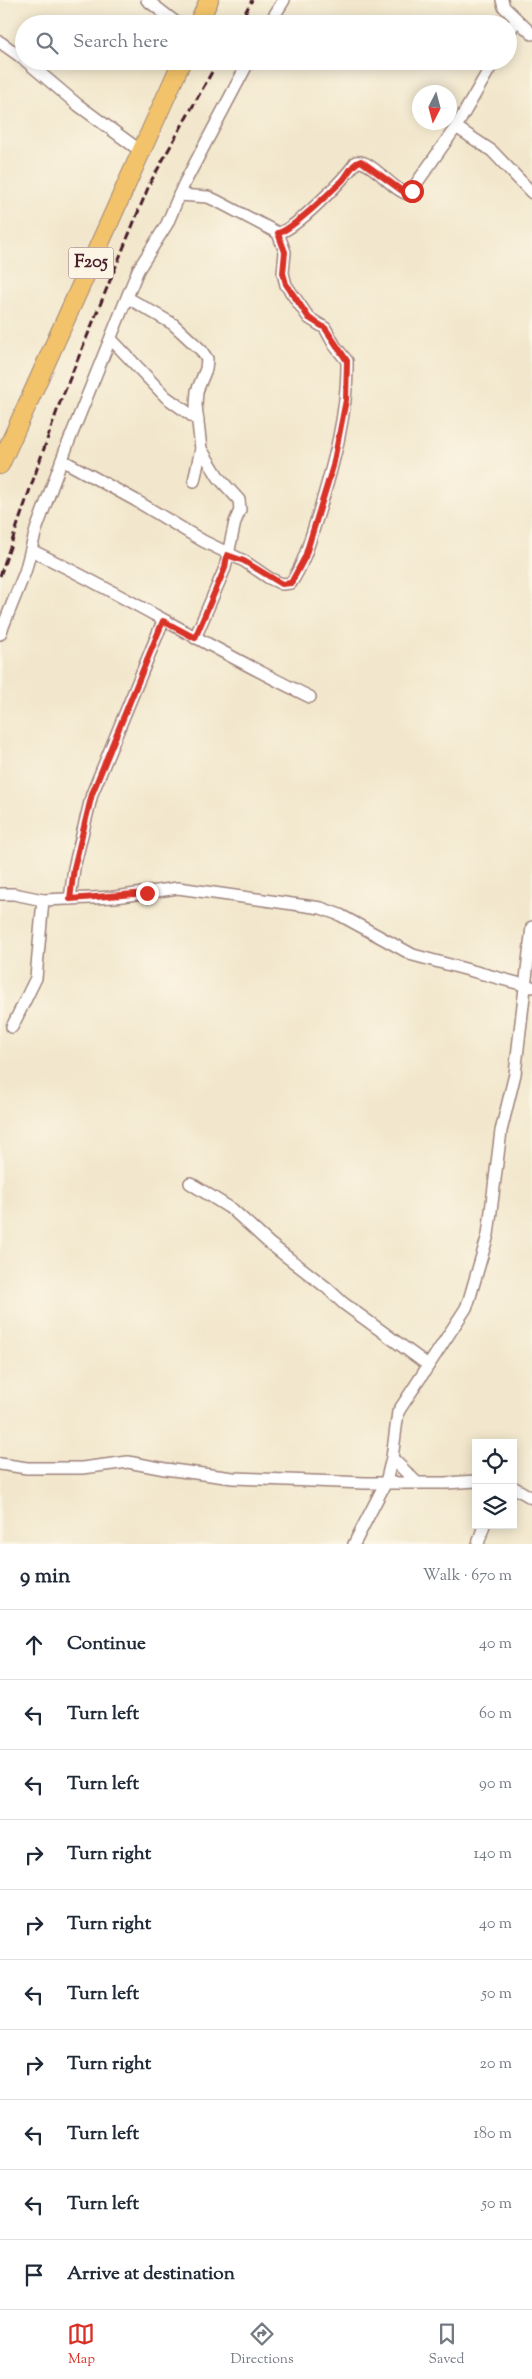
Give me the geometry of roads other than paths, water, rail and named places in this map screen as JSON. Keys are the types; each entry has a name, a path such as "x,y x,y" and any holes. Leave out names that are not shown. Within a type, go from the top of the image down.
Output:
{"main road":[{"path":"202,15 209,0"},
{"name":"F205","path":"0,463 178,70"}],"street":[{"path":"275,15 284,0"},
{"path":"502,0 504,7 511,15"},
{"path":"154,2 168,15"},
{"path":"517,21 532,34"},
{"path":"0,42 15,53"},
{"path":"37,70 78,105 142,152"},
{"path":"0,634 26,572 36,530 62,460 138,270 167,224 179,195 244,70"},
{"path":"457,125 489,70"},
{"path":"457,128 492,151 532,193"},
{"path":"278,233 292,227 343,180 356,162 366,164 409,194 454,130"},
{"path":"62,460 135,500 227,555 244,561 282,584 291,583 305,557 333,466 346,400 347,361 325,328 309,318 286,284 283,273 285,252 278,233 217,201 208,198 179,195"},
{"path":"128,298 173,324 201,350 207,359 206,369 197,391 201,449 194,481"},
{"path":"111,339 166,397 198,420"},
{"path":"195,638 225,568 235,522 240,510 239,500 219,478 201,449"},
{"path":"32,550 143,606 163,621 310,697"},
{"path":"70,899 74,868 92,794 163,621"},
{"path":"0,894 43,900 115,897 178,888 321,908 340,915 413,955 529,987"},
{"path":"12,1027 36,978 43,900"},
{"path":"354,1544 386,1482 392,1458 398,1412 466,1308 488,1235 494,1173 501,1131 515,1074 529,987 532,927"},
{"path":"190,1183 233,1210 269,1244 327,1288 343,1303 428,1365"},
{"path":"392,1458 416,1482"},
{"path":"0,1464 27,1468 82,1468 128,1462 233,1478 446,1483 472,1481"},
{"path":"517,1489 530,1497 532,1508"},
{"path":"478,1544 483,1529"}],"railway":[{"path":"244,15 252,0"},
{"path":"0,576 59,405 150,183 213,70"}]}
